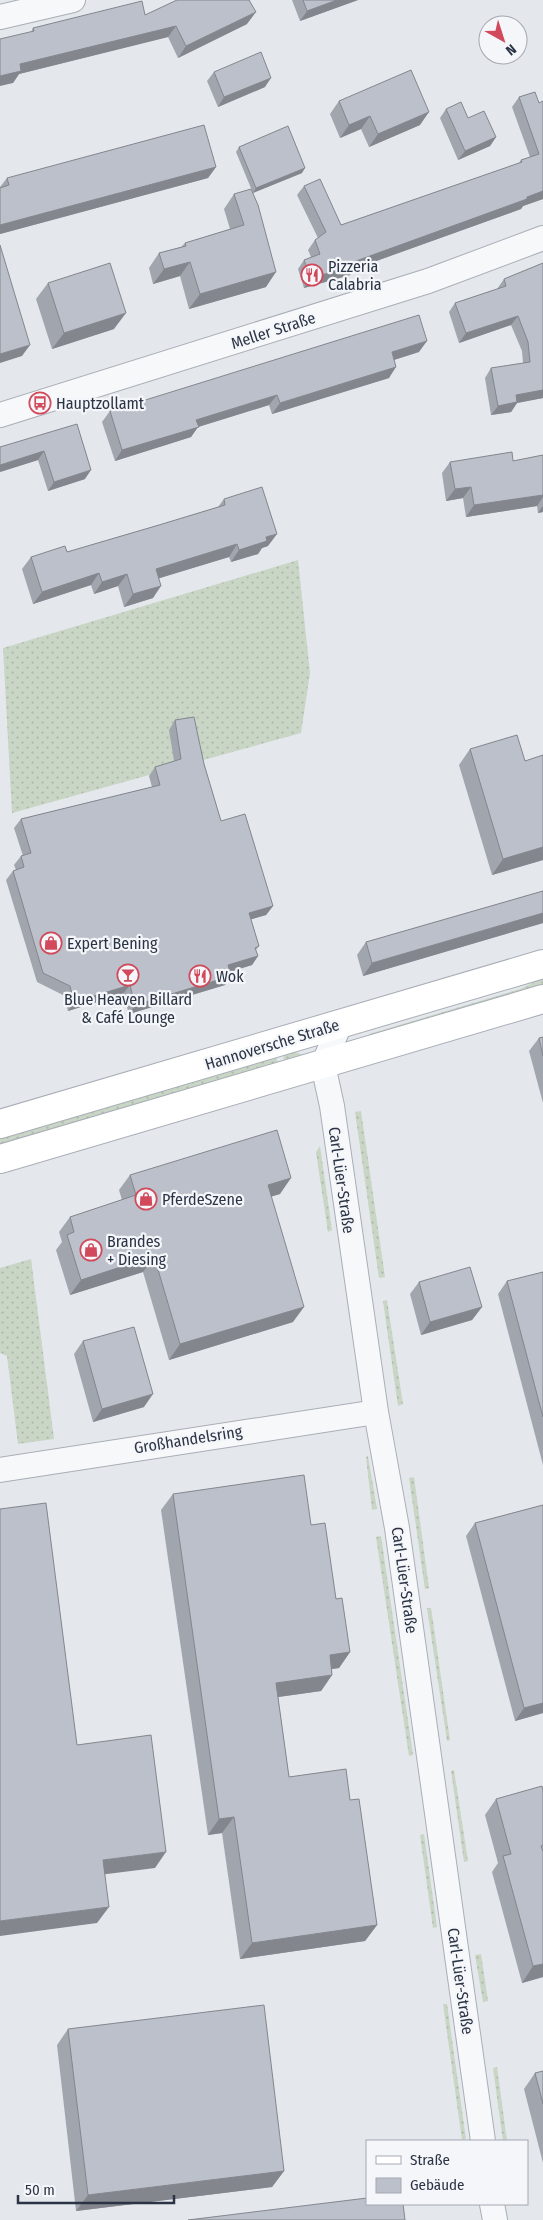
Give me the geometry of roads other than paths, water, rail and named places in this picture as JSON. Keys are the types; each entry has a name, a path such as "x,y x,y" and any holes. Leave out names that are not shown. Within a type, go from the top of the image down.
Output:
{"main road":[{"name":"Hannoversche Straße","path":"0,1124 543,964"},
{"name":"Hannoversche Straße","path":"0,1159 543,999"}],"street":[{"path":"0,17 73,0"},
{"name":"Meller Straße","path":"0,415 428,281 543,238"},
{"path":"323,1065 340,1024"},
{"name":"Carl-Lüer-Straße","path":"323,1065 332,1106 376,1412 397,1528 484,2140"},
{"name":"Großhandelsring","path":"0,1470 376,1412"},
{"path":"492,2205 495,2220"}],"place":[{"name":"Pizzeria Calabria","path":"312,275"},
{"name":"Hauptzollamt","path":"40,403"},
{"name":"Expert Bening","path":"51,943"},
{"name":"Blue Heaven Billard & Café Lounge","path":"128,975"},
{"name":"Wok","path":"200,976"},
{"name":"PferdeSzene","path":"146,1199"},
{"name":"Brandes + Diesing","path":"91,1250"}]}
